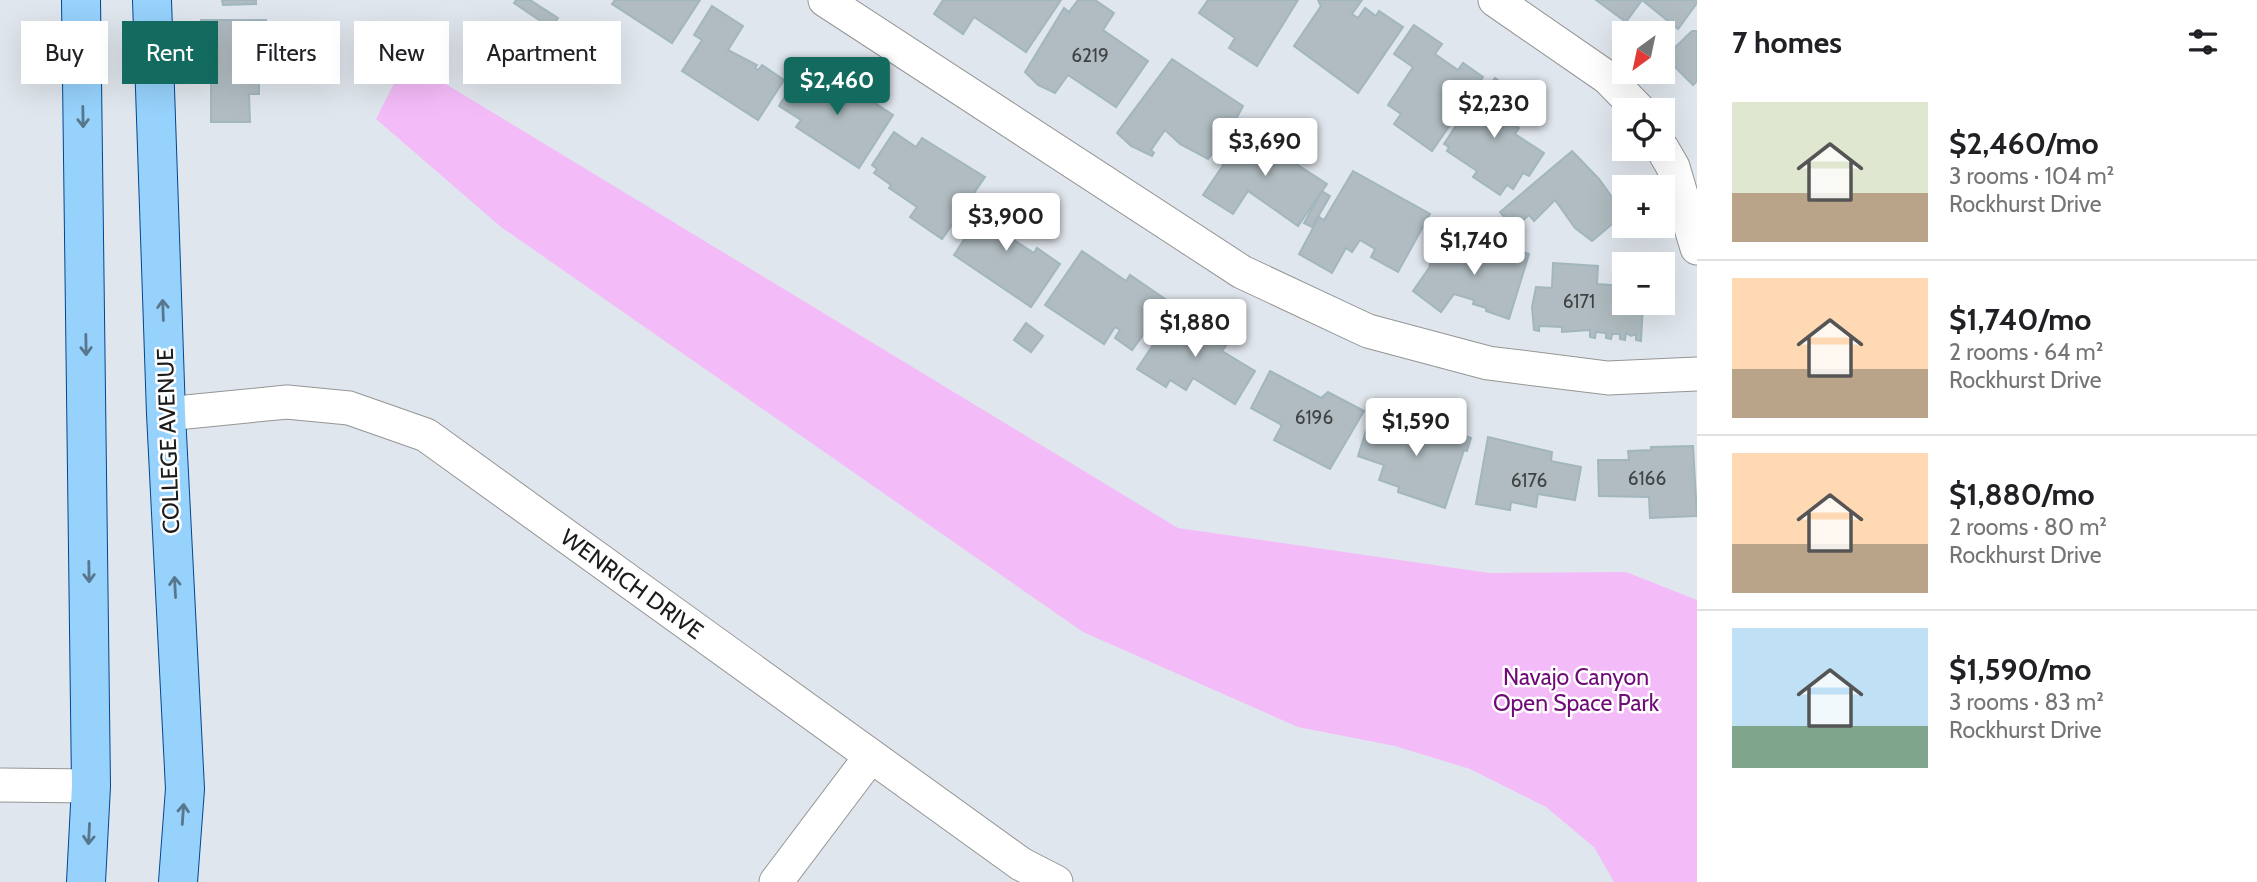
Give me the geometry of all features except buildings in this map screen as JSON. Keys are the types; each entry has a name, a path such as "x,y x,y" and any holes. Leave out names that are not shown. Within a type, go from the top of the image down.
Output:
{"main road":[{"path":"81,0 91,786 86,882"},
{"name":"COLLEGE AVENUE","path":"152,0 166,414 185,789 178,882"}],"street":[{"path":"825,0 1242,272 1368,331 1488,363 1608,378 1697,374"},
{"path":"1494,0 1608,78 1627,98"},
{"path":"1669,161 1697,248"},
{"name":"WENRICH DRIVE","path":"166,414 287,402 349,408 426,435 1021,864 1056,882"},
{"path":"776,882 871,755"},
{"path":"0,785 91,786"}],"green space":[{"name":"Navajo Canyon Open Space Park","path":"394,84 446,84 1178,528 1489,573 1626,572 1697,600 1697,882 1614,882 1594,847 1546,807 1470,769 1395,746 1298,727 1083,632 501,227 376,119"}]}
